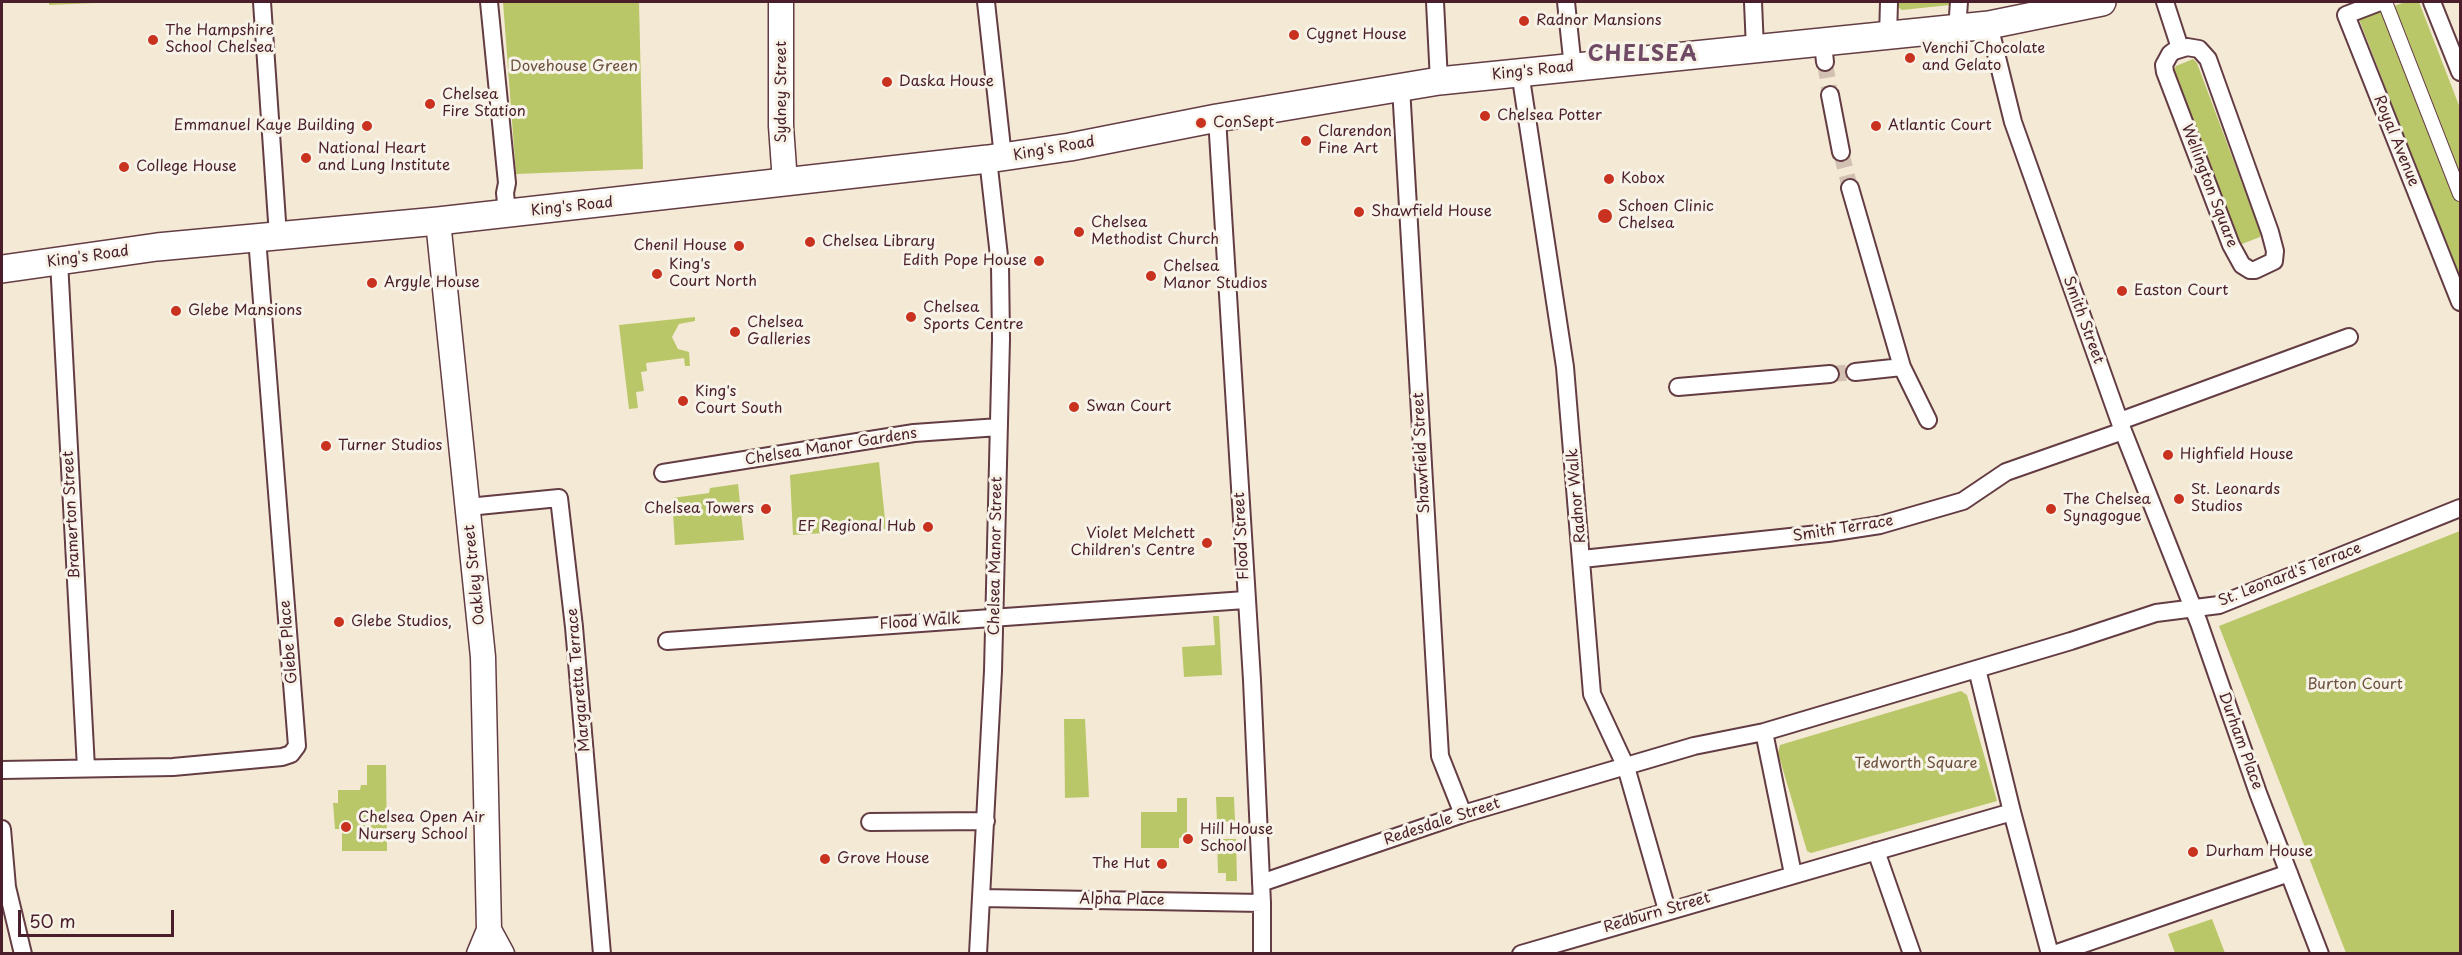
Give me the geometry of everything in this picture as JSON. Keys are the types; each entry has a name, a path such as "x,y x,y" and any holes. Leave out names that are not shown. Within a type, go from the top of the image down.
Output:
{"main road":[{"name":"Sydney Street","path":"782,2 781,126 785,182"},
{"name":"King's Road","path":"2,269 157,247 438,221 996,158 1070,147 1217,118 1439,81 1755,49 1824,52 1888,37 1989,25 2102,2"},
{"name":"Oakley Street","path":"438,221 483,657 489,930 479,954"},
{"name":"Oakley Street","path":"489,930 502,954"}],"street":[{"path":"262,2 267,236"},
{"path":"489,2 507,183 505,194 507,213"},
{"name":"Chelsea Manor Street","path":"978,954 995,616 999,427 999,265 996,158 986,2"},
{"path":"1435,2 1439,81"},
{"path":"1566,2 1572,68"},
{"path":"1753,2 1755,49"},
{"path":"1888,37 1889,2"},
{"path":"1957,29 1959,2"},
{"path":"2164,2 2180,48"},
{"name":"Royal Avenue","path":"2380,2 2346,15 2460,302"},
{"path":"2385,2 2460,194"},
{"path":"2432,2 2460,72"},
{"name":"Smith Street","path":"1989,25 2013,122 2121,426 2194,609"},
{"name":"Wellington Square","path":"2194,47 2204,53 2208,59 2270,232 2275,251 2274,261 2255,270 2241,265 2231,244 2165,72 2166,60 2180,48 2194,47"},
{"name":"Radnor Walk","path":"1520,72 1565,367 1592,694 1626,767 1667,910"},
{"name":"Shawfield Street","path":"1401,87 1440,756 1463,814"},
{"path":"1830,95 1841,152"},
{"name":"Flood Street","path":"1217,118 1236,398 1245,600 1252,680 1262,903 1262,954"},
{"path":"1850,188 1902,368 1928,420"},
{"name":"Glebe Place","path":"2,770 173,768 282,757 291,754 297,746 267,236"},
{"name":"Bramerton Street","path":"59,261 86,768"},
{"name":"Smith Terrace","path":"1582,559 1816,535 1880,525 1963,501 1988,486 2006,471 2349,337"},
{"path":"1855,372 1902,368"},
{"path":"1678,387 1830,374"},
{"name":"Chelsea Manor Gardens","path":"663,473 914,433 999,427"},
{"name":"Margaretta Terrace","path":"468,507 559,498 574,627 602,954"},
{"name":"St. Leonard's Terrace","path":"1977,669 2156,613 2219,605 2460,508"},
{"name":"Flood Walk","path":"667,641 1245,600"},
{"name":"Durham Place","path":"2194,609 2258,793 2320,954"},
{"path":"2012,812 1793,874 1764,732 1977,669 2012,812 2052,954 2086,948 2289,873"},
{"name":"Redesdale Street","path":"1261,883 1463,814 1694,746 1764,732"},
{"path":"870,822 986,821"},
{"path":"2,829 7,887 23,954"},
{"path":"1876,851 1912,954"},
{"name":"Redburn Street","path":"1521,954 1793,874"},
{"name":"Alpha Place","path":"981,898 1262,903"}],"green space":[{"path":"49,2 119,2 49,5"},
{"name":"Dovehouse Green","path":"503,2 639,2 643,169 516,174"},
{"path":"1897,2 1953,2 1950,5 1902,10 1898,7"},
{"path":"2405,2 2419,2 2460,108 2460,281 2359,19"},
{"path":"2193,59 2197,63 2261,234 2260,237 2242,244 2238,242 2174,70 2176,66"},
{"path":"695,317 695,321 679,324 672,337 678,349 689,352 690,366 685,366 684,358 646,363 647,371 641,372 644,391 636,392 638,408 629,409 619,325"},
{"path":"879,462 886,529 793,535 790,475"},
{"path":"738,484 744,540 675,545 672,498 709,493 710,488"},
{"name":"Burton Court","path":"2460,531 2460,953 2346,953 2219,626"},
{"path":"1213,616 1219,616 1222,675 1184,677 1182,647 1215,645"},
{"name":"Tedworth Square","path":"1961,691 1967,695 1997,801 1811,853 1807,851 1778,753 1780,745"},
{"path":"1064,719 1085,719 1089,797 1065,798"},
{"path":"367,765 386,765 387,851 342,851 342,829 335,829 333,803 338,803 338,790 360,790 361,785 367,785"},
{"path":"1216,797 1234,797 1235,822 1217,822"},
{"path":"1177,798 1187,798 1187,837 1179,838 1179,848 1141,848 1141,812 1177,812"},
{"path":"1217,839 1236,839 1237,881 1226,881 1226,873 1218,873"},
{"path":"2212,919 2225,953 2175,953 2168,934"}],"tunnel":[{"path":"1825,62 1830,95"},
{"path":"1841,152 1850,188"},
{"path":"1830,374 1855,372"}],"place":[{"name":"Radnor Mansions","path":"1524,21"},
{"name":"Cygnet House","path":"1294,35"},
{"name":"The Hampshire School Chelsea","path":"153,40"},
{"name":"Venchi Chocolate and Gelato","path":"1910,58"},
{"name":"Daska House","path":"887,82"},
{"name":"Chelsea Fire Station","path":"430,104"},
{"name":"Chelsea Potter","path":"1485,116"},
{"name":"ConSept","path":"1201,123"},
{"name":"Emmanuel Kaye Building","path":"367,126"},
{"name":"Atlantic Court","path":"1876,126"},
{"name":"Clarendon Fine Art","path":"1306,141"},
{"name":"National Heart and Lung Institute","path":"306,158"},
{"name":"College House","path":"124,167"},
{"name":"Kobox","path":"1609,179"},
{"name":"Shawfield House","path":"1359,212"},
{"name":"Schoen Clinic Chelsea","path":"1605,216"},
{"name":"Chelsea Methodist Church","path":"1079,232"},
{"name":"Chelsea Library","path":"810,242"},
{"name":"Chenil House","path":"739,246"},
{"name":"Edith Pope House","path":"1039,261"},
{"name":"King's Court North","path":"657,274"},
{"name":"Chelsea Manor Studios","path":"1151,276"},
{"name":"Argyle House","path":"372,283"},
{"name":"Easton Court","path":"2122,291"},
{"name":"Glebe Mansions","path":"176,311"},
{"name":"Chelsea Sports Centre","path":"911,317"},
{"name":"Chelsea Galleries","path":"735,332"},
{"name":"King's Court South","path":"683,401"},
{"name":"Swan Court","path":"1074,407"},
{"name":"Turner Studios","path":"326,446"},
{"name":"Highfield House","path":"2168,455"},
{"name":"St. Leonards Studios","path":"2179,499"},
{"name":"Chelsea Towers","path":"766,509"},
{"name":"The Chelsea Synagogue","path":"2051,509"},
{"name":"EF Regional Hub","path":"928,527"},
{"name":"Violet Melchett Children's Centre","path":"1207,543"},
{"name":"Glebe Studios,","path":"339,622"},
{"name":"Chelsea Open Air Nursery School","path":"346,827"},
{"name":"Hill House School","path":"1188,839"},
{"name":"Durham House","path":"2193,852"},
{"name":"Grove House","path":"825,859"},
{"name":"The Hut","path":"1162,864"}],"district":[{"name":"CHELSEA","path":"1643,55"}]}
